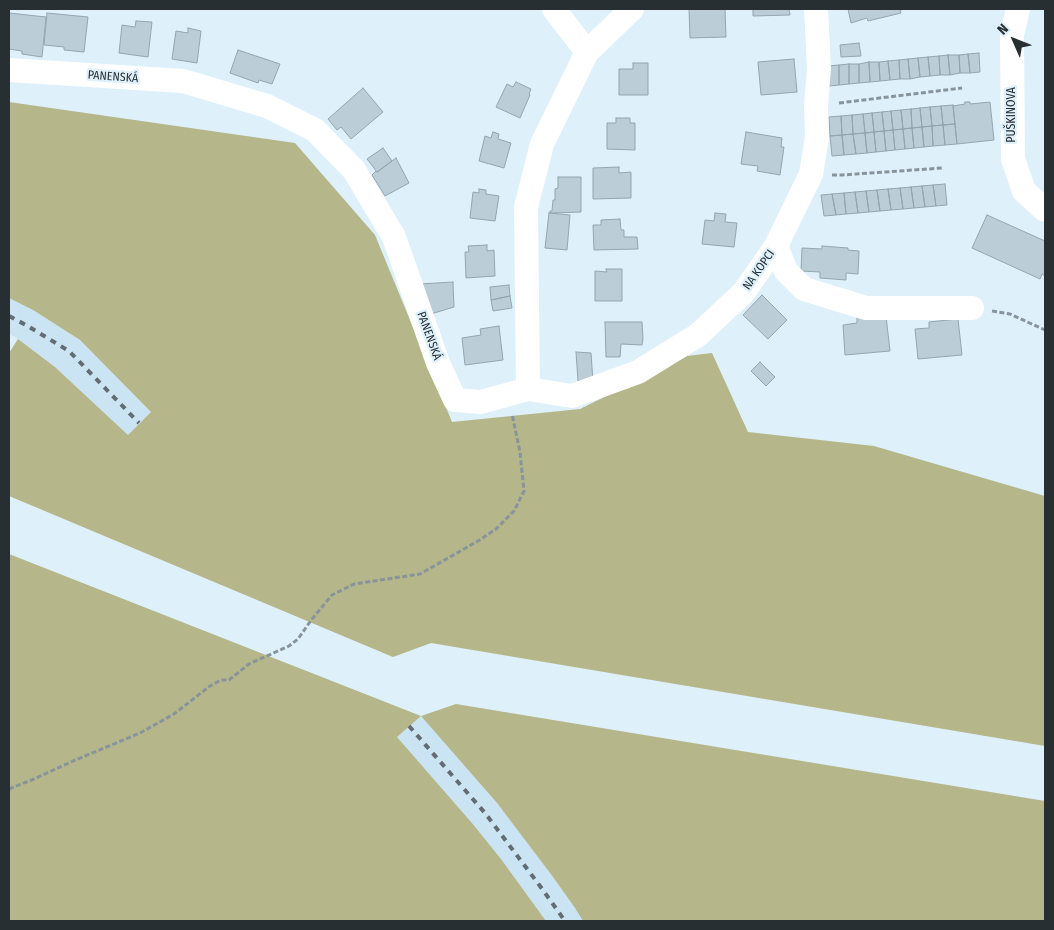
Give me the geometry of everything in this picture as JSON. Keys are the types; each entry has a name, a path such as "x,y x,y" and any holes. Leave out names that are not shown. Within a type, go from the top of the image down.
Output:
{"street":[{"path":"554,9 587,52"},
{"path":"528,389 526,207 542,144 587,52 632,9"},
{"name":"NA KOPCI","path":"528,389 572,396 638,372 698,335 744,292 776,246 811,174 817,137 816,106 819,68 816,9"},
{"name":"PUŠKINOVA","path":"1018,9 1012,35 1013,159 1024,191 1045,210"},
{"name":"PANENSKÁ","path":"9,70 183,81 268,106 315,130 354,170 394,236 438,363 455,400 481,402 528,389"},
{"path":"776,246 786,271 804,289 866,308 972,308"}],"path":[{"path":"816,106 962,88"},
{"path":"811,174 842,175 942,168"},
{"path":"972,308 1010,314 1045,330"},
{"path":"9,789 34,780 72,761 140,733 174,714 210,686 221,680 229,680 248,664 289,646 298,639 332,595 354,584 420,574 496,529 514,512 524,491 520,452 511,406 528,389"}],"shaded area":[{"path":"9,298 33,310 80,340 151,412 128,435 55,367 9,334"},
{"path":"421,716 497,803 553,877 583,921 546,921 472,823 397,737"}],"green space":[{"path":"9,102 295,143 375,235 452,422 580,409 687,356 712,353 748,432 874,446 1045,496 1045,746 431,643 393,657 9,496 9,353 18,339 55,367 128,435 151,412 80,340 33,310 9,298"},
{"path":"9,554 421,716 397,737 472,823 546,921 9,921"},
{"path":"456,704 1045,801 1045,921 583,921 553,877 497,803 421,716"}],"building":[{"path":"689,9 725,9 726,37 690,38"},
{"path":"753,9 789,9 790,15 753,16"},
{"path":"848,9 907,9 900,10 901,13 868,21 867,18 851,23"},
{"path":"9,13 46,17 42,57 22,54 22,51 9,49"},
{"path":"47,13 88,17 84,52 44,45"},
{"path":"136,21 152,22 148,57 119,53 122,25 135,27"},
{"path":"188,28 201,31 197,63 172,59 176,31 188,33"},
{"path":"859,43 861,56 841,57 840,45"},
{"path":"238,50 280,64 272,84 259,80 258,83 230,73"},
{"path":"979,53 980,72 970,73 968,54"},
{"path":"968,54 970,73 960,73 959,55"},
{"path":"948,55 959,55 960,73 950,75"},
{"path":"948,55 950,75 940,75 939,56"},
{"path":"939,56 940,75 930,76 928,57"},
{"path":"928,57 930,76 920,77 918,58"},
{"path":"918,58 920,77 910,79 908,59"},
{"path":"794,59 797,92 761,95 758,62"},
{"path":"908,59 910,79 900,79 899,60"},
{"path":"899,60 900,79 890,80 888,61"},
{"path":"888,61 890,80 880,81 879,62"},
{"path":"869,62 879,62 880,81 870,82"},
{"path":"869,62 870,82 859,83 859,64"},
{"path":"633,63 648,63 648,95 619,95 619,69 633,69"},
{"path":"849,64 849,84 839,85 839,65"},
{"path":"849,64 859,64 859,83 849,84"},
{"path":"839,65 839,85 829,86 828,66"},
{"path":"516,82 531,89 520,118 496,107 507,84 513,87"},
{"path":"363,88 383,112 351,139 341,127 337,130 328,119"},
{"path":"965,102 970,102 970,104 990,102 994,140 957,144 953,106 965,104"},
{"path":"953,105 955,124 943,125 941,106"},
{"path":"941,106 943,125 932,126 930,107"},
{"path":"930,107 932,126 922,127 920,108"},
{"path":"920,108 922,127 912,128 911,109"},
{"path":"911,109 912,128 903,129 901,110"},
{"path":"901,110 903,129 893,130 891,111"},
{"path":"891,111 893,130 884,131 882,112"},
{"path":"882,112 884,131 874,132 872,113"},
{"path":"872,113 874,132 865,133 863,114"},
{"path":"863,114 865,133 853,134 852,115"},
{"path":"852,115 853,134 842,135 841,116"},
{"path":"841,116 842,135 830,136 829,117"},
{"path":"616,118 630,118 630,123 635,123 635,150 607,149 607,123 616,123"},
{"path":"955,124 957,144 945,145 943,125"},
{"path":"943,125 945,145 933,146 932,126"},
{"path":"932,126 933,146 924,147 922,127"},
{"path":"922,127 924,147 914,148 912,128"},
{"path":"912,128 914,148 905,149 903,129"},
{"path":"903,129 905,149 895,150 893,130"},
{"path":"893,130 895,150 886,151 884,131"},
{"path":"884,131 886,151 876,152 874,132"},
{"path":"493,132 499,134 498,139 511,143 504,168 479,161 485,136 491,138"},
{"path":"746,132 782,138 781,147 784,147 780,175 757,171 758,166 741,164"},
{"path":"874,132 876,152 867,153 865,133"},
{"path":"865,133 867,153 856,154 853,134"},
{"path":"853,134 856,154 844,155 842,135"},
{"path":"842,135 844,155 832,156 830,136"},
{"path":"383,148 392,161 377,172 367,159"},
{"path":"396,158 409,183 385,196 372,175"},
{"path":"619,167 619,173 631,172 631,198 593,199 593,168"},
{"path":"558,177 581,177 581,212 550,213 553,200 555,200 555,189 558,188"},
{"path":"945,184 947,205 936,206 933,185"},
{"path":"933,185 936,206 925,207 922,186"},
{"path":"922,186 925,207 914,208 911,187"},
{"path":"911,187 914,208 903,209 900,188"},
{"path":"900,188 903,209 891,210 888,189"},
{"path":"479,189 486,190 486,194 499,196 495,221 470,218 473,192 479,193"},
{"path":"888,189 891,210 880,211 877,190"},
{"path":"877,190 880,211 869,212 866,191"},
{"path":"866,191 869,212 858,213 855,192"},
{"path":"855,192 858,213 846,214 844,193"},
{"path":"844,193 846,214 836,215 832,194"},
{"path":"832,194 836,215 824,216 821,195"},
{"path":"549,213 570,215 567,250 545,248"},
{"path":"715,213 726,214 725,222 737,223 734,247 702,244 705,220 714,221"},
{"path":"987,215 1045,241 1045,276 1042,274 1040,279 972,248"},
{"path":"620,219 621,230 624,230 624,237 637,237 638,249 594,250 593,225 601,225 601,220"},
{"path":"487,245 487,251 494,250 495,276 466,278 465,252 469,252 468,246"},
{"path":"822,246 859,251 858,274 846,273 846,280 820,278 820,272 801,271 802,248 822,249"},
{"path":"606,269 622,269 622,301 595,301 595,271 607,272"},
{"path":"453,282 454,307 431,314 420,284"},
{"path":"509,285 510,296 491,300 490,287"},
{"path":"762,295 787,320 768,339 743,315"},
{"path":"510,296 512,308 493,311 491,300"},
{"path":"886,316 890,351 845,355 843,325 857,323 857,317"},
{"path":"958,319 962,355 918,359 915,329 929,328 929,322"},
{"path":"605,322 642,322 642,345 621,344 620,357 606,357"},
{"path":"499,326 503,360 465,365 462,338 481,335 480,329"},
{"path":"576,352 591,353 593,382 578,381"},
{"path":"760,362 775,377 766,386 751,371"}],"railway":[{"path":"9,316 69,351 139,423"},
{"path":"409,726 485,813 565,921"}]}
